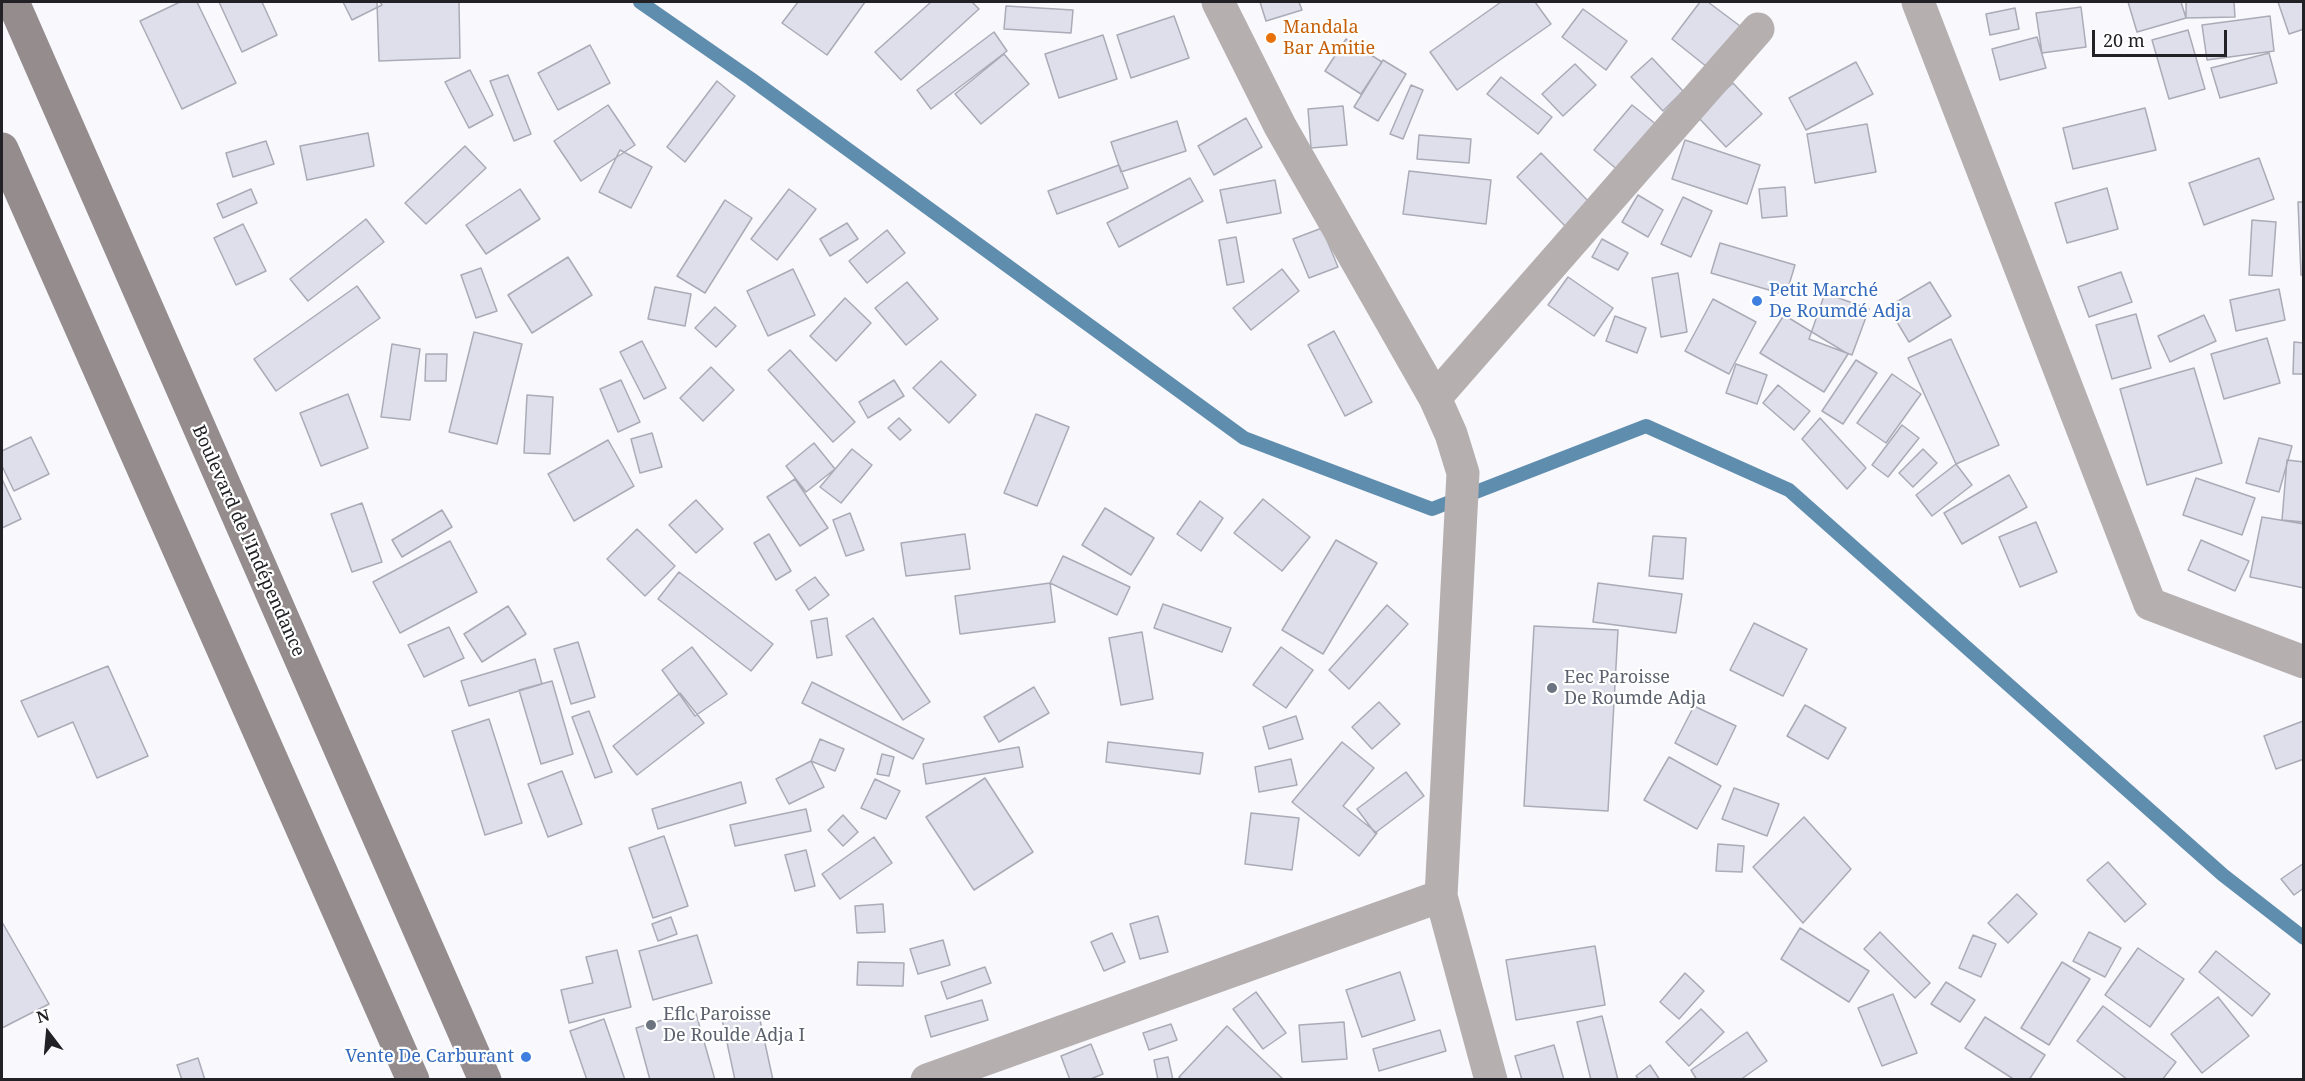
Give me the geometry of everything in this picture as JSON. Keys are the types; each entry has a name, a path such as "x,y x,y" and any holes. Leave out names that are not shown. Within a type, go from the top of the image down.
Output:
{"main road":[{"name":"Boulevard de l'Indépendance","path":"13,2 485,1080"},
{"path":"2,149 413,1080"}],"street":[{"path":"1218,2 1280,126 1435,398 1451,434 1463,473 1441,896 1491,1080"},
{"path":"1918,2 2150,604 2304,662"},
{"path":"1435,398 1758,29"},
{"path":"927,1080 1441,896"}],"building":[{"path":"180,2 197,2 236,83 182,109 140,21"},
{"path":"219,2 262,2 277,35 242,52"},
{"path":"343,2 380,2 382,5 352,20"},
{"path":"377,2 459,2 460,58 379,61"},
{"path":"798,2 865,2 827,55 782,23"},
{"path":"931,2 972,2 979,9 901,80 875,52"},
{"path":"1260,2 1299,2 1302,10 1266,21"},
{"path":"1501,2 1535,2 1551,24 1457,90 1430,52"},
{"path":"1700,2 1708,2 1744,29 1712,71 1672,39"},
{"path":"2128,2 2181,2 2186,18 2137,32"},
{"path":"2186,2 2234,2 2235,17 2186,18"},
{"path":"2278,2 2304,2 2304,29 2289,34"},
{"path":"1006,6 1073,10 1071,33 1004,29"},
{"path":"2081,7 2086,47 2042,53 2036,13"},
{"path":"2015,8 2019,29 1990,35 1986,14"},
{"path":"1583,9 1627,41 1606,70 1562,37"},
{"path":"1174,16 1189,58 1131,78 1117,35"},
{"path":"2270,16 2274,51 2207,60 2202,25"},
{"path":"2188,30 2205,89 2169,99 2152,40"},
{"path":"994,32 1007,51 931,109 917,90"},
{"path":"1103,35 1117,79 1059,98 1045,54"},
{"path":"2037,37 2046,68 2000,80 1992,49"},
{"path":"1346,39 1382,62 1361,94 1325,71"},
{"path":"590,45 610,83 558,110 538,73"},
{"path":"2269,53 2277,83 2220,98 2211,68"},
{"path":"1004,54 1029,84 981,124 955,94"},
{"path":"1652,58 1683,91 1663,111 1631,77"},
{"path":"1383,60 1406,74 1378,121 1354,107"},
{"path":"1856,62 1873,94 1806,130 1789,98"},
{"path":"1575,64 1596,85 1563,116 1542,94"},
{"path":"470,70 493,115 469,128 445,82"},
{"path":"508,75 531,134 514,141 490,81"},
{"path":"1501,77 1552,117 1538,134 1487,94"},
{"path":"717,81 735,96 685,162 667,147"},
{"path":"1733,83 1762,114 1726,147 1697,116"},
{"path":"1411,85 1423,90 1403,139 1390,134"},
{"path":"608,105 635,145 581,181 554,141"},
{"path":"1632,105 1657,125 1619,171 1594,150"},
{"path":"1343,106 1347,145 1311,148 1308,109"},
{"path":"2145,108 2156,150 2073,169 2063,128"},
{"path":"1246,118 1262,147 1214,175 1198,146"},
{"path":"1177,121 1186,151 1121,172 1111,142"},
{"path":"1867,124 1876,172 1815,183 1807,134"},
{"path":"368,133 374,166 307,180 300,146"},
{"path":"1419,135 1471,139 1469,163 1417,159"},
{"path":"1685,140 1760,165 1747,204 1672,179"},
{"path":"266,141 274,164 233,177 226,153"},
{"path":"465,146 486,168 426,224 405,203"},
{"path":"620,150 652,167 631,208 599,192"},
{"path":"1541,153 1594,207 1570,231 1517,177"},
{"path":"2259,158 2274,199 2204,225 2189,183"},
{"path":"1119,165 1128,188 1057,214 1048,191"},
{"path":"1409,171 1491,180 1486,224 1403,214"},
{"path":"1190,178 1203,201 1119,247 1107,223"},
{"path":"1275,180 1281,213 1227,223 1220,190"},
{"path":"1785,187 1787,216 1762,218 1759,189"},
{"path":"2107,188 2118,229 2067,243 2055,203"},
{"path":"251,189 257,203 223,218 217,204"},
{"path":"520,189 540,219 486,254 466,225"},
{"path":"789,189 816,209 777,260 751,239"},
{"path":"1638,195 1663,210 1648,237 1622,222"},
{"path":"1683,197 1712,211 1691,257 1661,244"},
{"path":"725,200 752,218 705,293 677,276"},
{"path":"2298,202 2304,202 2304,275 2301,275"},
{"path":"366,219 384,242 308,301 290,279"},
{"path":"2252,220 2276,222 2272,276 2249,275"},
{"path":"847,223 858,239 830,256 820,239"},
{"path":"243,224 266,271 236,285 214,238"},
{"path":"1322,228 1338,267 1309,278 1293,239"},
{"path":"887,230 905,253 867,283 849,261"},
{"path":"1236,237 1244,282 1227,285 1219,240"},
{"path":"1602,239 1628,253 1618,270 1592,257"},
{"path":"1720,243 1795,265 1786,295 1711,273"},
{"path":"568,257 592,295 532,333 508,295"},
{"path":"481,268 497,311 476,318 461,275"},
{"path":"793,269 815,315 768,336 747,291"},
{"path":"1282,269 1299,291 1251,330 1233,308"},
{"path":"2121,272 2132,302 2089,317 2078,287"},
{"path":"1678,273 1687,332 1661,337 1652,278"},
{"path":"1568,277 1613,308 1594,336 1548,305"},
{"path":"907,282 938,319 906,345 875,308"},
{"path":"1930,282 1951,316 1909,342 1888,307"},
{"path":"357,286 380,318 276,391 254,359"},
{"path":"655,287 691,294 685,326 648,319"},
{"path":"2279,289 2285,320 2236,331 2230,300"},
{"path":"1825,293 1869,309 1852,355 1809,339"},
{"path":"845,298 871,323 836,361 810,336"},
{"path":"1713,299 1756,322 1729,374 1685,351"},
{"path":"715,307 736,326 716,347 695,328"},
{"path":"2136,314 2151,368 2112,379 2096,325"},
{"path":"1784,315 1848,354 1824,392 1760,353"},
{"path":"2204,315 2216,341 2170,362 2158,336"},
{"path":"1615,316 1646,328 1637,353 1606,341"},
{"path":"1334,331 1372,402 1345,416 1308,345"},
{"path":"474,332 522,344 497,444 449,432"},
{"path":"2267,338 2280,383 2224,399 2211,354"},
{"path":"1951,339 1999,445 1956,464 1908,358"},
{"path":"642,341 666,388 644,399 620,352"},
{"path":"2294,342 2304,343 2304,374 2293,374"},
{"path":"392,344 420,349 410,420 381,417"},
{"path":"790,350 855,422 833,442 768,370"},
{"path":"426,354 447,354 446,381 425,381"},
{"path":"1856,360 1877,373 1843,424 1822,411"},
{"path":"941,361 976,395 949,423 913,388"},
{"path":"1736,364 1767,375 1757,404 1726,393"},
{"path":"711,367 734,390 703,421 680,398"},
{"path":"2194,368 2222,463 2147,485 2120,389"},
{"path":"1892,374 1921,394 1886,443 1857,423"},
{"path":"621,380 640,422 618,432 600,389"},
{"path":"894,380 904,396 868,418 859,402"},
{"path":"1778,385 1810,411 1794,430 1763,403"},
{"path":"348,394 368,448 321,466 300,413"},
{"path":"527,395 553,397 550,454 524,453"},
{"path":"1036,414 1069,427 1037,506 1004,493"},
{"path":"899,418 911,430 900,440 888,428"},
{"path":"1820,418 1866,468 1847,489 1802,439"},
{"path":"1902,425 1919,438 1888,477 1872,465"},
{"path":"652,433 662,467 640,473 631,439"},
{"path":"31,437 49,474 14,491 2,466 2,451"},
{"path":"2259,438 2292,446 2279,492 2246,483"},
{"path":"608,440 634,486 574,521 548,474"},
{"path":"814,443 835,469 806,492 786,466"},
{"path":"852,449 872,465 841,503 820,487"},
{"path":"1923,449 1937,463 1913,487 1899,473"},
{"path":"2287,460 2304,462 2304,522 2282,520"},
{"path":"1956,464 1972,485 1932,516 1916,495"},
{"path":"2009,475 2027,507 1962,544 1944,513"},
{"path":"2196,478 2255,498 2242,535 2183,515"},
{"path":"2,479 21,519 2,528"},
{"path":"795,479 828,528 800,546 767,497"},
{"path":"1263,499 1310,537 1282,571 1234,533"},
{"path":"696,500 723,529 696,553 669,525"},
{"path":"1200,501 1223,518 1201,551 1177,534"},
{"path":"362,503 382,562 352,572 331,514"},
{"path":"1105,508 1154,538 1131,575 1082,545"},
{"path":"442,510 452,527 402,557 392,540"},
{"path":"850,513 864,550 846,556 833,520"},
{"path":"2262,517 2304,524 2304,588 2250,577"},
{"path":"2036,522 2057,572 2020,587 1999,537"},
{"path":"637,529 675,566 645,596 607,559"},
{"path":"769,534 791,571 776,580 754,543"},
{"path":"965,534 970,569 906,576 901,543"},
{"path":"1653,536 1686,538 1683,579 1649,576"},
{"path":"1336,540 1377,563 1323,654 1282,630"},
{"path":"2201,540 2249,561 2235,591 2188,570"},
{"path":"450,541 477,592 400,633 373,582"},
{"path":"1063,556 1130,587 1117,615 1050,583"},
{"path":"679,572 773,644 751,671 658,599"},
{"path":"815,577 829,595 809,610 796,590"},
{"path":"1050,583 1055,622 960,634 955,596"},
{"path":"1598,583 1682,594 1676,633 1593,622"},
{"path":"1163,604 1231,628 1222,652 1154,628"},
{"path":"1387,605 1408,624 1349,689 1329,670"},
{"path":"508,606 526,634 482,662 464,634"},
{"path":"827,618 832,655 817,658 811,621"},
{"path":"873,618 930,702 903,720 846,636"},
{"path":"1754,623 1807,649 1783,696 1730,670"},
{"path":"1534,626 1618,630 1608,811 1524,806"},
{"path":"449,627 464,658 424,677 408,645"},
{"path":"1142,632 1153,699 1121,705 1109,638"},
{"path":"578,642 595,697 571,704 554,649"},
{"path":"692,647 727,694 695,716 662,670"},
{"path":"1281,647 1313,670 1286,708 1253,685"},
{"path":"535,659 542,684 469,706 461,681"},
{"path":"108,666 148,756 97,778 73,722 38,737 21,701"},
{"path":"552,681 573,754 541,764 519,690"},
{"path":"812,682 924,739 913,759 802,703"},
{"path":"1034,687 1049,713 999,742 984,717"},
{"path":"680,693 704,723 637,775 613,746"},
{"path":"1379,702 1400,724 1372,749 1352,727"},
{"path":"1805,705 1846,728 1828,759 1787,736"},
{"path":"1694,706 1736,726 1717,765 1675,743"},
{"path":"589,711 612,772 595,778 572,717"},
{"path":"1296,716 1303,739 1269,749 1263,727"},
{"path":"489,719 522,823 485,835 452,731"},
{"path":"2303,721 2304,759 2276,769 2264,736"},
{"path":"820,739 844,749 835,771 811,761"},
{"path":"1108,742 1203,753 1200,774 1106,762"},
{"path":"1342,742 1374,768 1343,806 1377,833 1359,856 1292,802"},
{"path":"1019,747 1023,767 926,784 923,764"},
{"path":"882,754 894,757 889,776 877,774"},
{"path":"1669,757 1721,786 1697,829 1644,800"},
{"path":"1291,759 1297,785 1259,792 1255,767"},
{"path":"811,761 824,787 789,804 776,779"},
{"path":"562,771 582,824 548,837 528,784"},
{"path":"1406,772 1424,796 1375,833 1357,809"},
{"path":"985,778 1033,852 974,890 926,817"},
{"path":"875,779 900,791 886,819 861,808"},
{"path":"741,782 746,803 658,829 652,809"},
{"path":"1734,788 1779,804 1767,836 1722,819"},
{"path":"806,809 811,831 735,846 730,825"},
{"path":"1251,813 1299,818 1292,870 1245,864"},
{"path":"843,815 858,832 843,846 828,830"},
{"path":"1804,817 1851,869 1803,923 1753,867"},
{"path":"664,836 688,906 653,918 629,848"},
{"path":"874,837 892,863 840,899 822,874"},
{"path":"1718,844 1744,846 1742,872 1716,871"},
{"path":"806,850 815,886 795,891 785,855"},
{"path":"2108,862 2146,904 2125,922 2087,880"},
{"path":"2304,863 2304,888 2294,895 2281,879"},
{"path":"2017,894 2037,914 2008,943 1988,923"},
{"path":"883,904 885,932 857,933 855,906"},
{"path":"1158,916 1168,952 1140,959 1130,924"},
{"path":"671,917 677,934 658,941 652,924"},
{"path":"2,922 49,1004 2,1028"},
{"path":"1800,928 1869,971 1849,1002 1781,959"},
{"path":"1880,932 1930,983 1915,998 1864,949"},
{"path":"2089,932 2121,948 2105,977 2073,961"},
{"path":"1112,933 1125,962 1104,971 1091,942"},
{"path":"697,935 712,983 653,1000 639,951"},
{"path":"1973,935 1996,944 1981,977 1959,968"},
{"path":"943,940 950,965 918,974 910,949"},
{"path":"1595,946 1605,1005 1516,1020 1506,960"},
{"path":"2138,948 2184,979 2150,1027 2105,995"},
{"path":"617,950 631,1007 569,1023 561,990 593,983 586,957"},
{"path":"2216,951 2270,994 2252,1016 2199,972"},
{"path":"858,962 904,963 903,986 857,985"},
{"path":"2062,962 2090,979 2049,1045 2021,1028"},
{"path":"985,967 991,983 947,999 941,982"},
{"path":"1400,972 1415,1020 1362,1037 1346,990"},
{"path":"1685,973 1704,991 1679,1019 1660,1002"},
{"path":"1946,982 1975,1000 1960,1022 1931,1004"},
{"path":"1256,992 1286,1033 1263,1049 1233,1009"},
{"path":"1893,994 1917,1053 1882,1066 1858,1008"},
{"path":"2218,997 2249,1036 2202,1073 2171,1034"},
{"path":"982,1000 988,1020 931,1037 925,1016"},
{"path":"2103,1006 2176,1062 2162,1080 2128,1080 2077,1041"},
{"path":"1701,1009 1724,1032 1689,1066 1666,1042"},
{"path":"695,1010 715,1080 650,1080 636,1028"},
{"path":"758,1011 773,1080 735,1080 722,1019"},
{"path":"1602,1016 1618,1080 1591,1080 1577,1022"},
{"path":"1985,1017 2045,1055 2029,1080 2015,1080 1965,1048"},
{"path":"604,1019 625,1080 587,1080 570,1031"},
{"path":"1344,1022 1347,1059 1302,1062 1299,1025"},
{"path":"1171,1024 1177,1040 1149,1050 1143,1033"},
{"path":"1227,1026 1284,1080 1182,1080 1179,1077"},
{"path":"1440,1030 1446,1051 1379,1071 1373,1049"},
{"path":"1747,1032 1767,1061 1740,1080 1697,1080 1691,1070"},
{"path":"1091,1044 1103,1074 1088,1080 1070,1080 1061,1056"},
{"path":"1554,1045 1564,1080 1522,1080 1515,1056"},
{"path":"1168,1057 1173,1080 1158,1080 1154,1060"},
{"path":"198,1058 205,1080 182,1080 177,1065"},
{"path":"1650,1065 1660,1080 1639,1080 1636,1076"}],"waterway":[{"path":"640,2 751,79 1244,438 1432,509 1646,426 1789,490 2223,875 2304,938"}],"place":[{"name":"Mandala Bar Amitie","path":"1271,38"},
{"name":"Petit Marché De Roumdé Adja","path":"1757,301"},
{"name":"Eec Paroisse De Roumde Adja","path":"1552,688"},
{"name":"Eflc Paroisse De Roulde Adja I","path":"651,1025"},
{"name":"Vente De Carburant","path":"526,1057"}]}
